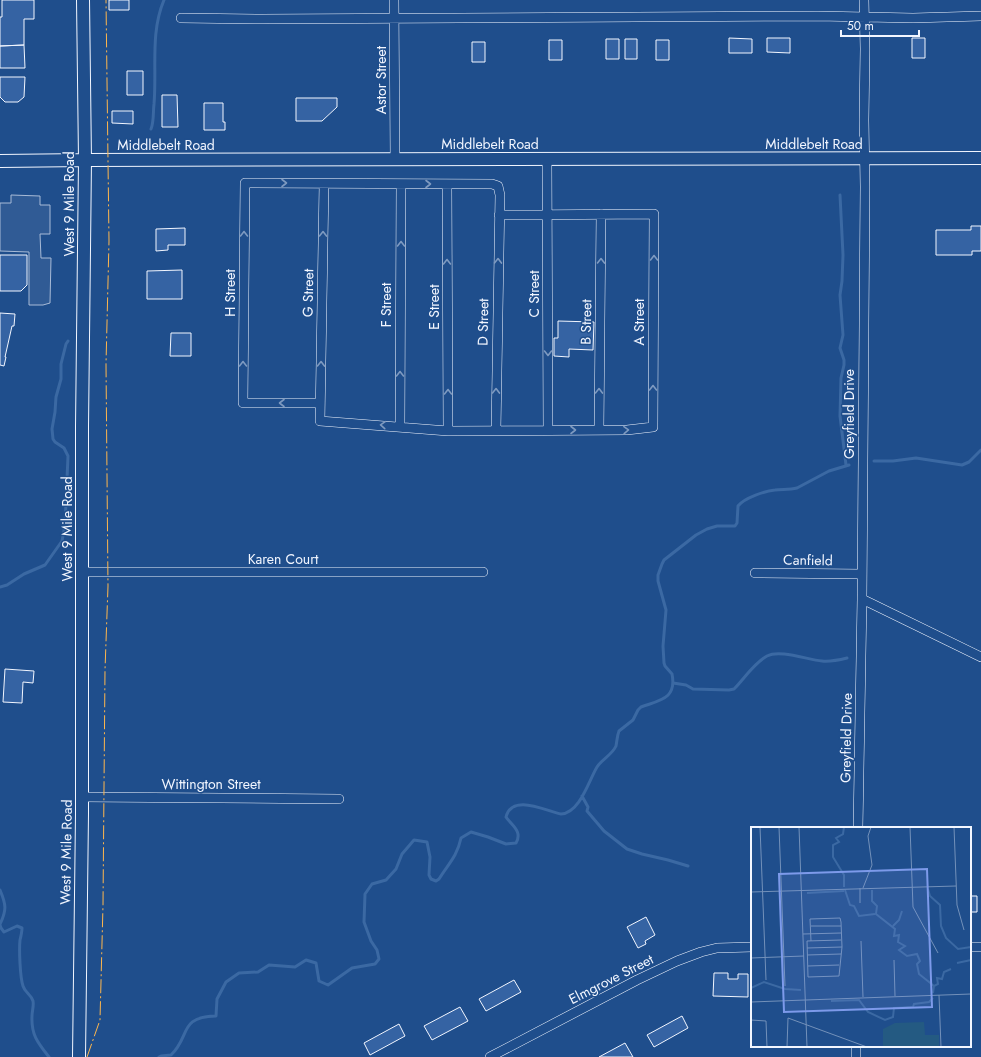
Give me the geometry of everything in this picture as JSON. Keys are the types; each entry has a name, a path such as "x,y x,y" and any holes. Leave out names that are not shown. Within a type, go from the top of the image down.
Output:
{"street":[{"name":"West 9 Mile Road","path":"79,1057 82,797 82,420 85,160 83,0"},
{"name":"Astor Street","path":"394,0 395,160"},
{"name":"Greyfield Drive","path":"858,827 862,600 865,159 864,0"},
{"path":"181,18 810,16 864,18 981,16"},
{"name":"Middlebelt Road","path":"0,161 981,158"},
{"name":"C Street","path":"547,159 548,430"},
{"name":"H Street","path":"320,403 243,403 245,183 324,184"},
{"path":"324,184 447,184"},
{"name":"G Street","path":"324,184 320,421 400,427"},
{"name":"F Street","path":"400,427 401,184"},
{"name":"D Street","path":"447,184 492,184 498,186 500,195 496,430"},
{"name":"E Street","path":"447,184 448,430"},
{"name":"A Street","path":"499,214 654,214 653,428 599,430"},
{"name":"B Street","path":"599,430 601,214"},
{"path":"400,427 448,430 599,430"},
{"name":"Karen Court","path":"83,572 483,572"},
{"name":"Canfield","path":"754,573 862,574"},
{"path":"862,600 981,657"},
{"name":"Wittington Street","path":"82,797 339,799"},
{"name":"Elmgrove Street","path":"490,1057 677,961 717,948 751,947"}],"shaded area":[{"path":"11,195 40,196 40,205 50,205 50,234 40,234 41,258 51,258 50,303 43,305 29,305 29,252 0,251 0,203 11,203"}],"building":[{"path":"2,0 34,0 34,19 24,19 24,45 0,46 0,17 2,17"},
{"path":"109,0 129,0 129,10 109,10"},
{"path":"729,38 752,39 752,53 729,53"},
{"path":"767,38 790,38 790,53 767,52"},
{"path":"912,38 925,38 925,58 912,58"},
{"path":"606,39 619,39 619,59 606,59"},
{"path":"625,39 637,39 637,59 625,59"},
{"path":"549,40 562,40 562,60 549,60"},
{"path":"656,40 669,40 669,60 656,60"},
{"path":"472,42 485,42 485,62 472,62"},
{"path":"24,45 25,68 0,68 0,46"},
{"path":"127,71 143,71 143,95 127,95"},
{"path":"0,77 25,77 24,97 18,102 5,102 0,97"},
{"path":"162,95 177,95 178,127 162,127"},
{"path":"296,98 337,98 337,107 322,121 296,121"},
{"path":"204,103 223,103 223,122 225,122 225,130 204,130"},
{"path":"112,111 133,111 133,124 112,123"},
{"path":"971,226 981,226 981,251 972,251 972,255 936,255 936,230 971,230"},
{"path":"185,228 185,245 168,245 168,250 156,251 156,229"},
{"path":"0,255 27,255 27,285 21,291 0,291"},
{"path":"182,270 182,299 147,299 147,271"},
{"path":"0,313 15,314 14,326 12,326 4,366 0,365"},
{"path":"558,321 594,322 593,350 569,349 569,357 554,356 554,338 558,338"},
{"path":"171,333 191,333 191,356 170,356"},
{"path":"5,669 34,671 33,683 23,682 22,703 3,702"},
{"path":"971,896 977,896 977,912 971,912"},
{"path":"646,917 655,935 645,941 646,944 638,948 627,927"},
{"path":"714,973 728,973 728,979 738,979 738,974 748,974 748,997 713,996"},
{"path":"514,980 521,992 486,1011 479,999"},
{"path":"460,1007 468,1021 432,1040 424,1026"},
{"path":"682,1016 688,1028 654,1047 647,1035"},
{"path":"399,1024 405,1036 370,1055 364,1043"},
{"path":"625,1043 633,1057 599,1057"}],"waterway":[{"path":"151,129 155,91 155,38 164,0"},
{"path":"840,195 843,255 840,295 843,335 840,348 844,360 841,378 840,416 846,465"},
{"path":"0,587 7,585 24,574 45,565 62,541 65,525 68,456 64,448 53,439 52,429 56,397 61,379 61,364 68,341"},
{"path":"874,461 893,461 916,458 962,465 969,462 981,450"},
{"path":"159,1057 171,1055 177,1048 190,1024 204,1017 216,1016 217,999 226,982 239,973 258,972 269,965 295,967 306,960 316,963 319,981 328,985 352,968 375,964 379,959 377,950 371,941 364,922 365,894 372,884 386,880 396,869 402,854 414,840 427,842 430,857 429,875 431,879 436,881 439,879 455,855 461,838 471,832 506,844 516,843 518,839 516,828 506,817 509,810 515,806 530,805 561,814 574,808 583,795 597,767 616,746 619,731 633,720 641,707 666,697 672,689 672,674 664,663 663,646 666,610 658,581 658,575 664,560 696,535 707,529 717,526 735,526 737,523 738,506 750,498 760,493 797,488 829,471 849,465"},
{"path":"673,683 686,685 693,689 729,690 734,689 749,671 762,659 773,654 786,654 825,661 835,661 847,658"},
{"path":"582,796 588,807 587,811 604,831 627,849 688,866"},
{"path":"0,890 4,899 5,907 4,915 0,924"},
{"path":"0,925 4,932 17,926 22,928 20,940 20,970 22,982 25,990 33,1001 32,1023 34,1034 49,1057"}],"power":[{"path":"87,1057 100,1020 103,905 105,670 108,586 106,364 109,241 106,0"}]}
